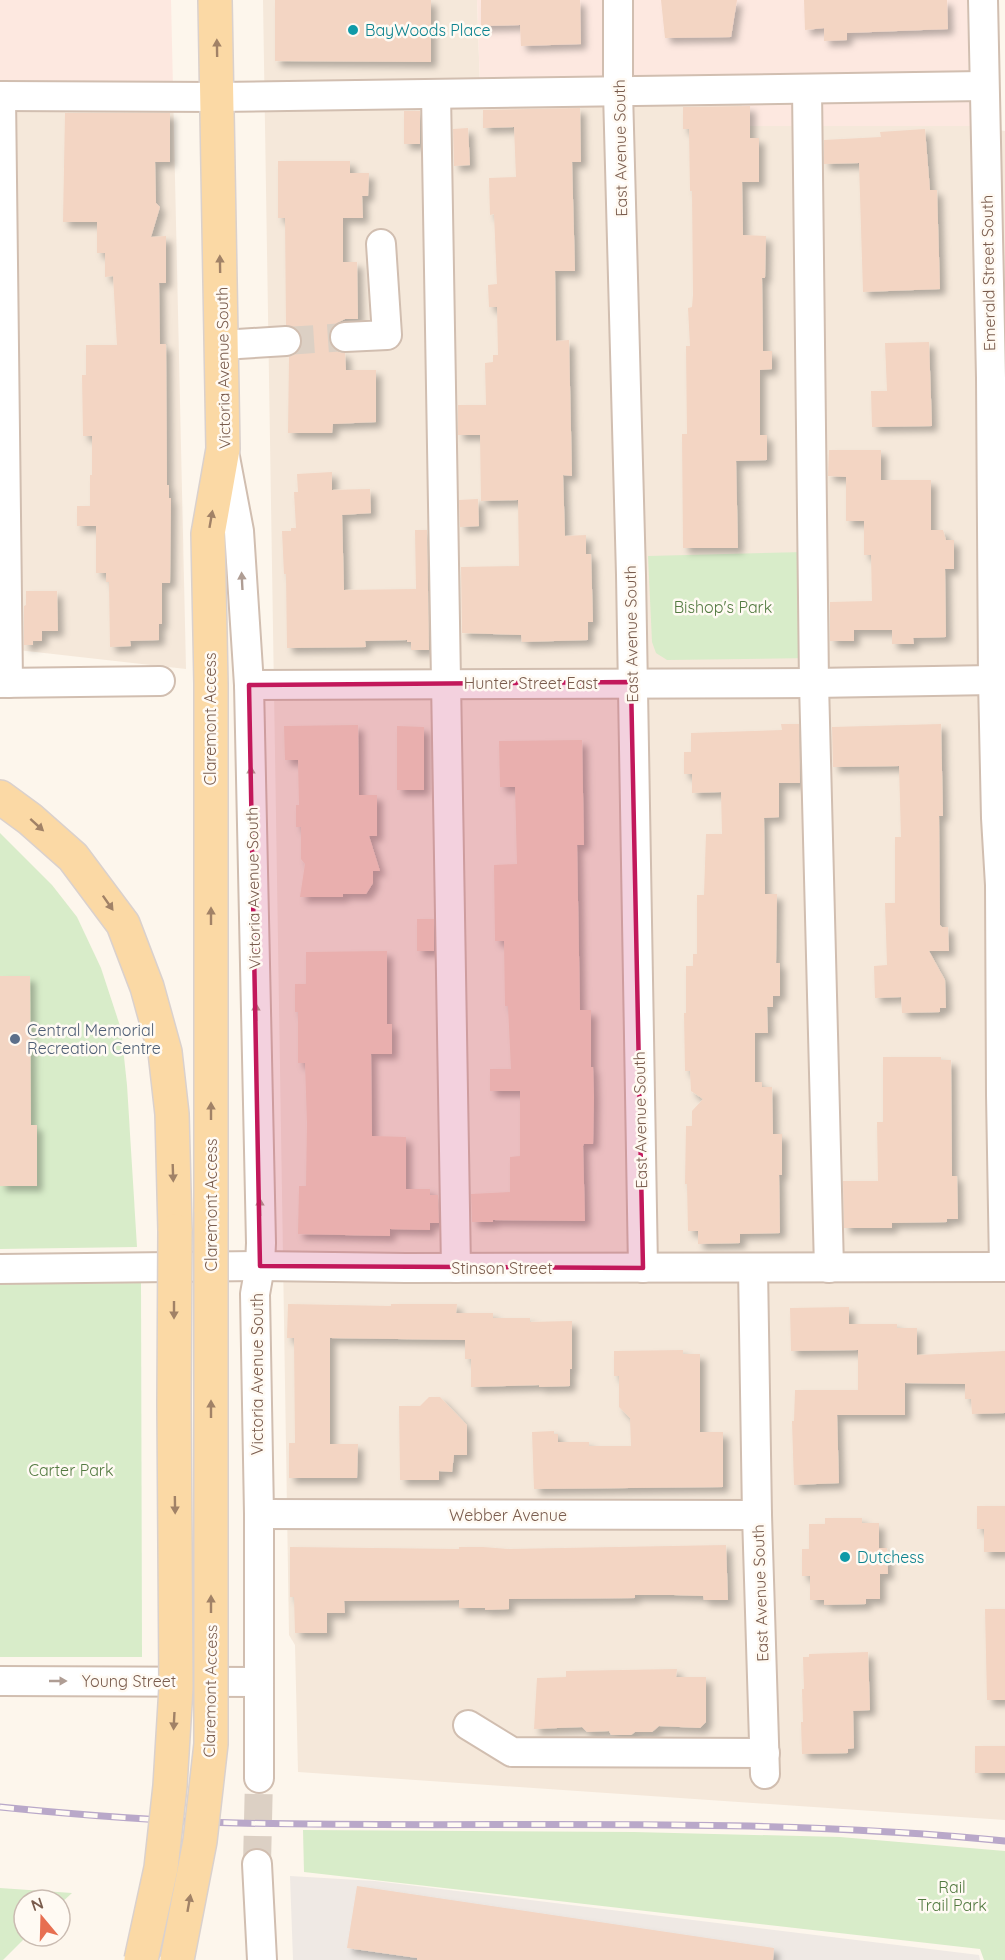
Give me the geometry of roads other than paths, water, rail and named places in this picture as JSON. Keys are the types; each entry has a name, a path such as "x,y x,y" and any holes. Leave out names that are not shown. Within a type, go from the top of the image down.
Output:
{"main road":[{"name":"Victoria Avenue South","path":"215,0 223,449"},
{"name":"Claremont Access","path":"177,1960 200,1841 211,1744 211,684 208,534 223,449"},
{"name":"Claremont Access","path":"0,797 73,856 123,924 147,987 165,1052 172,1114 175,1231 176,1687 170,1786 161,1868 141,1960"}],"street":[{"name":"East Avenue South","path":"618,0 618,92 631,575 643,1268"},
{"name":"Emerald Street South","path":"983,0 991,411 993,680 1000,885 1005,1267"},
{"path":"160,681 4,683 1,96 218,97 983,86"},
{"path":"807,89 814,683 829,1268"},
{"path":"436,94 456,1268"},
{"path":"345,338 387,335 381,244"},
{"path":"222,345 286,341"},
{"name":"Victoria Avenue South","path":"223,449 239,531 249,684 260,1266 255,1294 259,1514 259,1778"},
{"name":"Hunter Street East","path":"249,684 814,683 993,680"},
{"name":"Stinson Street","path":"0,1269 260,1266 1005,1267"},
{"name":"East Avenue South","path":"468,1725 512,1752 765,1763 757,1515 753,1268"},
{"name":"Webber Avenue","path":"259,1514 757,1515"},
{"name":"Young Street","path":"0,1681 258,1682"},
{"path":"257,1864 262,1960"}],"tunnel":[{"path":"286,341 345,337"},
{"path":"257,1864 259,1778"}],"railway":[{"path":"0,1807 207,1822 717,1825 909,1833 1005,1841"}],"place":[{"name":"BayWoods Place","path":"353,30"},
{"name":"Central Memorial Recreation Centre","path":"15,1039"},
{"name":"Dutchess","path":"845,1557"}],"park label":[{"name":"Bishop's Park","path":"723,607"},
{"name":"Carter Park","path":"71,1470"},
{"name":"Rail Trail Park","path":"952,1896"}]}
